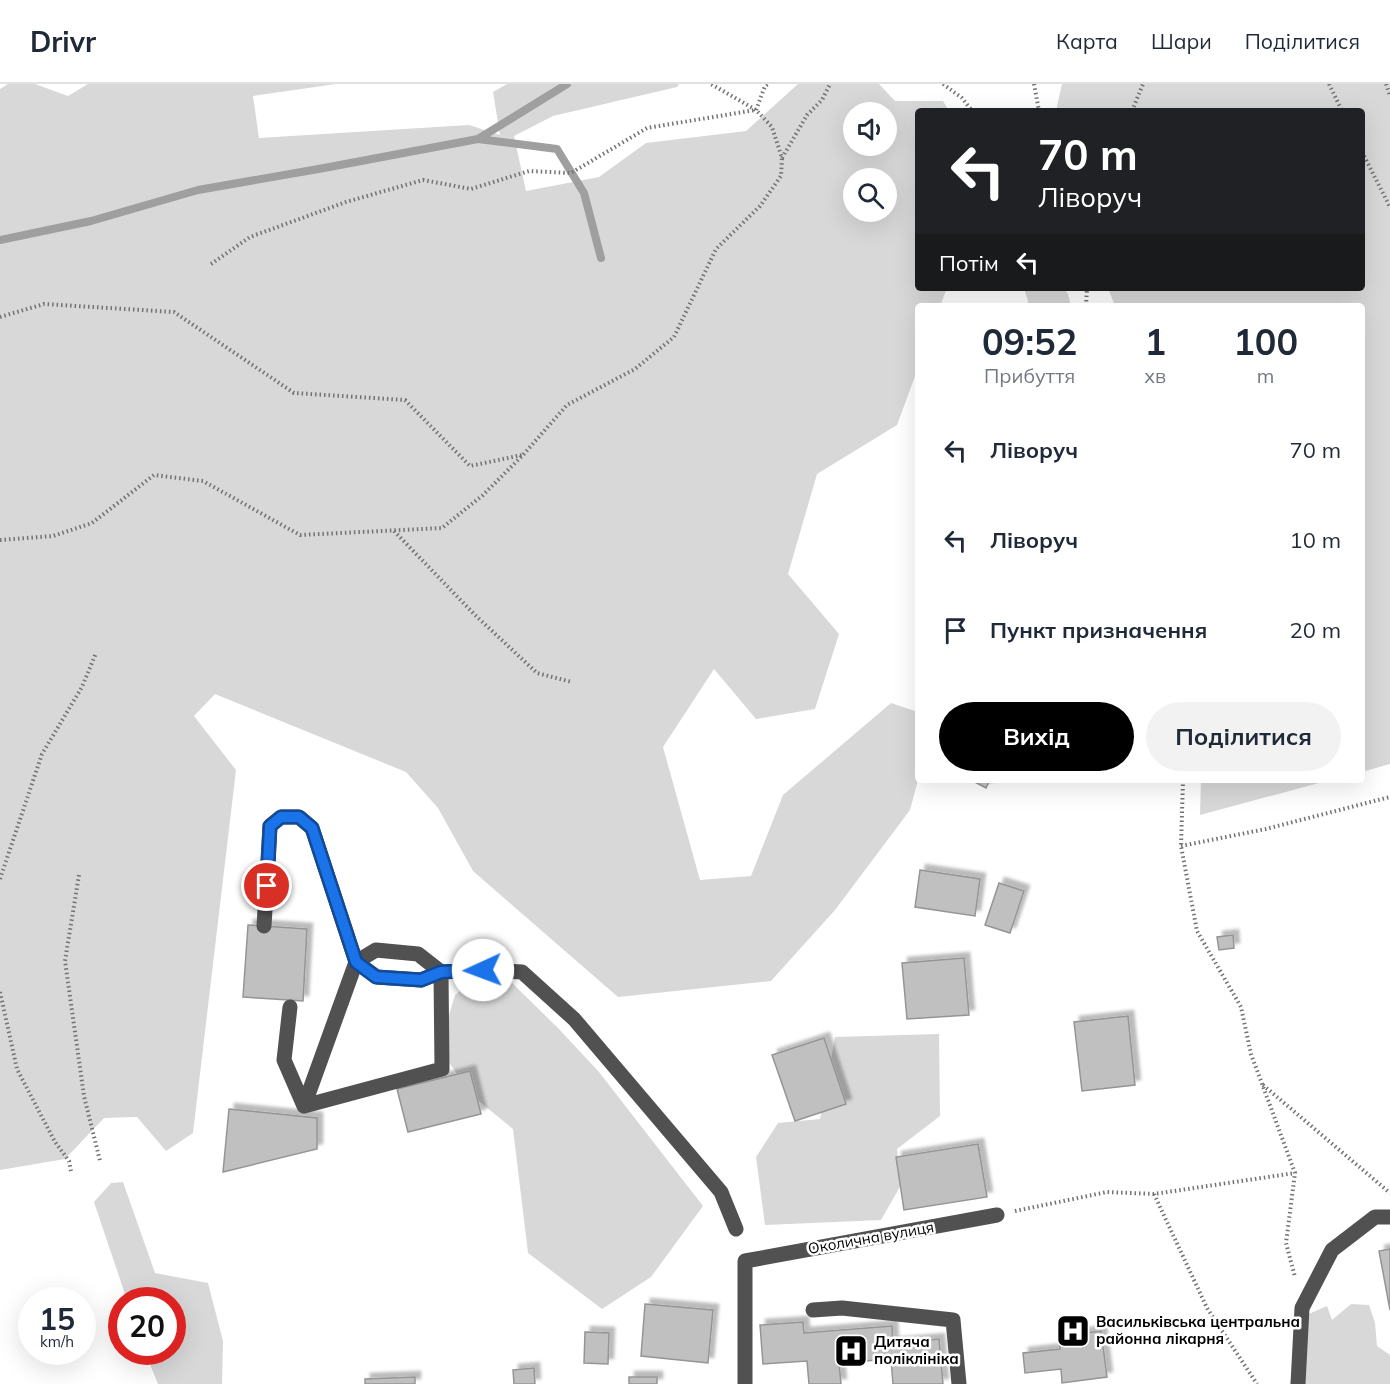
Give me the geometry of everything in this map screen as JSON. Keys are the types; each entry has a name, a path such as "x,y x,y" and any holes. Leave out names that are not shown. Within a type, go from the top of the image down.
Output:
{"street":[{"path":"264,926 270,826 281,817 299,817 312,828 356,962 376,977 421,980 441,972 483,970 522,972 574,1019 721,1192 736,1229"},
{"path":"304,1106 356,962 376,950 418,954 441,972"},
{"path":"304,1106 442,1069 441,972"},
{"path":"290,1006 284,1060 304,1106"},
{"name":"Околична вулиця","path":"745,1384 745,1261 997,1215"},
{"path":"1298,1384 1302,1308 1332,1250 1376,1217 1390,1217"},
{"path":"813,1310 842,1308 953,1320 959,1384"}],"path":[{"path":"0,540 53,536 92,523 154,475 202,481 300,535 442,528 483,495 567,405 635,369 674,338 716,249 760,206 782,176 782,159 772,127 756,110 711,84"},
{"path":"756,110 765,86 768,84"},
{"path":"782,159 807,115 822,100 830,84"},
{"path":"943,84 962,98 970,108"},
{"path":"1034,84 1038,108"},
{"path":"1133,108 1143,84"},
{"path":"1329,84 1341,108"},
{"path":"1386,84 1390,96"},
{"path":"211,264 250,237 346,202 423,180 471,189 529,171 571,172 647,128 756,110"},
{"path":"1365,158 1390,207"},
{"path":"0,317 44,304 174,312 294,393 405,400 470,466 523,454"},
{"path":"394,531 475,615 537,673 572,682"},
{"path":"0,879 42,754 82,687 96,653"},
{"path":"1183,783 1181,846 1197,931 1241,1007 1251,1054 1295,1173 1286,1243 1302,1308"},
{"path":"1181,846 1266,829 1390,797"},
{"path":"79,875 65,961 84,1096 100,1161"},
{"path":"0,992 17,1069 55,1142 69,1161 71,1171"},
{"path":"1262,1084 1390,1193"},
{"path":"997,1215 1107,1192 1154,1194 1295,1173"},
{"path":"1154,1194 1207,1308 1257,1384"}],"shaded area":[{"path":"8,84 35,84 68,96 88,84 336,84 253,96 259,138 469,125 500,135 493,92 507,84 679,84 677,87 553,116 514,136 526,191 599,177 646,143 746,131 798,84 879,84 895,101 943,101 947,108 915,108 915,291 946,291 941,303 915,303 915,376 897,425 817,474 788,574 839,634 815,709 756,719 714,669 663,747 700,880 751,876 783,795 891,703 915,711 915,783 917,783 910,810 835,910 771,981 618,997 473,871 438,808 406,772 215,694 194,716 236,770 193,1133 166,1151 137,1117 104,1118 65,1159 0,1170 0,89"},
{"path":"1062,84 1390,84 1390,764 1365,771 1365,303 1114,303 1109,291 1365,291 1365,108 1057,108"},
{"path":"1025,291 1066,291 1070,303 1028,303"},
{"path":"1201,783 1319,783 1200,815"},
{"path":"476,978 507,978 558,1028 599,1072 703,1206 651,1277 602,1309 528,1253 513,1129 475,1098 439,1049 455,995"},
{"path":"939,1034 940,1116 897,1149 901,1185 881,1220 765,1225 756,1157 778,1123 820,1119 835,1037"},
{"path":"123,1182 155,1273 208,1283 223,1341 222,1384 158,1384 150,1365 186,1365 186,1287 123,1287 94,1202 111,1183"},
{"path":"1351,1304 1369,1305 1375,1323 1377,1346 1390,1355 1390,1384 1290,1384 1304,1316 1327,1306 1332,1320"}],"building":[{"path":"977,783 988,783 986,788"},
{"path":"920,870 980,879 975,916 915,907"},
{"path":"999,883 1024,891 1010,933 985,925"},
{"path":"248,925 307,929 303,1001 243,997"},
{"path":"1233,935 1234,948 1219,950 1217,937"},
{"path":"964,958 969,1015 907,1019 902,963"},
{"path":"1128,1016 1135,1085 1082,1091 1074,1022"},
{"path":"824,1038 846,1104 795,1121 772,1055"},
{"path":"470,1071 481,1114 408,1132 397,1089"},
{"path":"229,1109 317,1118 317,1149 223,1172"},
{"path":"978,1144 987,1197 904,1210 896,1157"},
{"path":"1390,1249 1390,1310 1379,1251"},
{"path":"645,1304 713,1310 708,1363 641,1356"},
{"name":"Дитяча поліклініка","path":"803,1322 804,1333 892,1326 893,1343 939,1339 943,1384 893,1384 891,1359 839,1363 841,1384 809,1384 807,1361 763,1364 760,1325"},
{"path":"1101,1331 1107,1377 1062,1383 1061,1369 1025,1373 1023,1353 1060,1349 1059,1336"},
{"path":"585,1332 609,1333 608,1364 584,1363"},
{"path":"534,1368 535,1384 514,1384 513,1370"},
{"path":"415,1377 415,1384 365,1384 365,1379"},
{"path":"629,1377 657,1377 657,1384 629,1384"}],"waterway":[{"path":"0,240 91,221 198,190 478,139 567,84"},
{"path":"478,139 557,149 584,193 601,258"}],"place":[{"name":"Васильківська центральна районна лікарня","path":"1073,1331"},
{"name":"Дитяча поліклініка","path":"851,1351"}],"route":[{"path":"267,886 270,826 281,817 299,817 312,828 356,962 376,977 421,980 441,972 483,970"}]}
